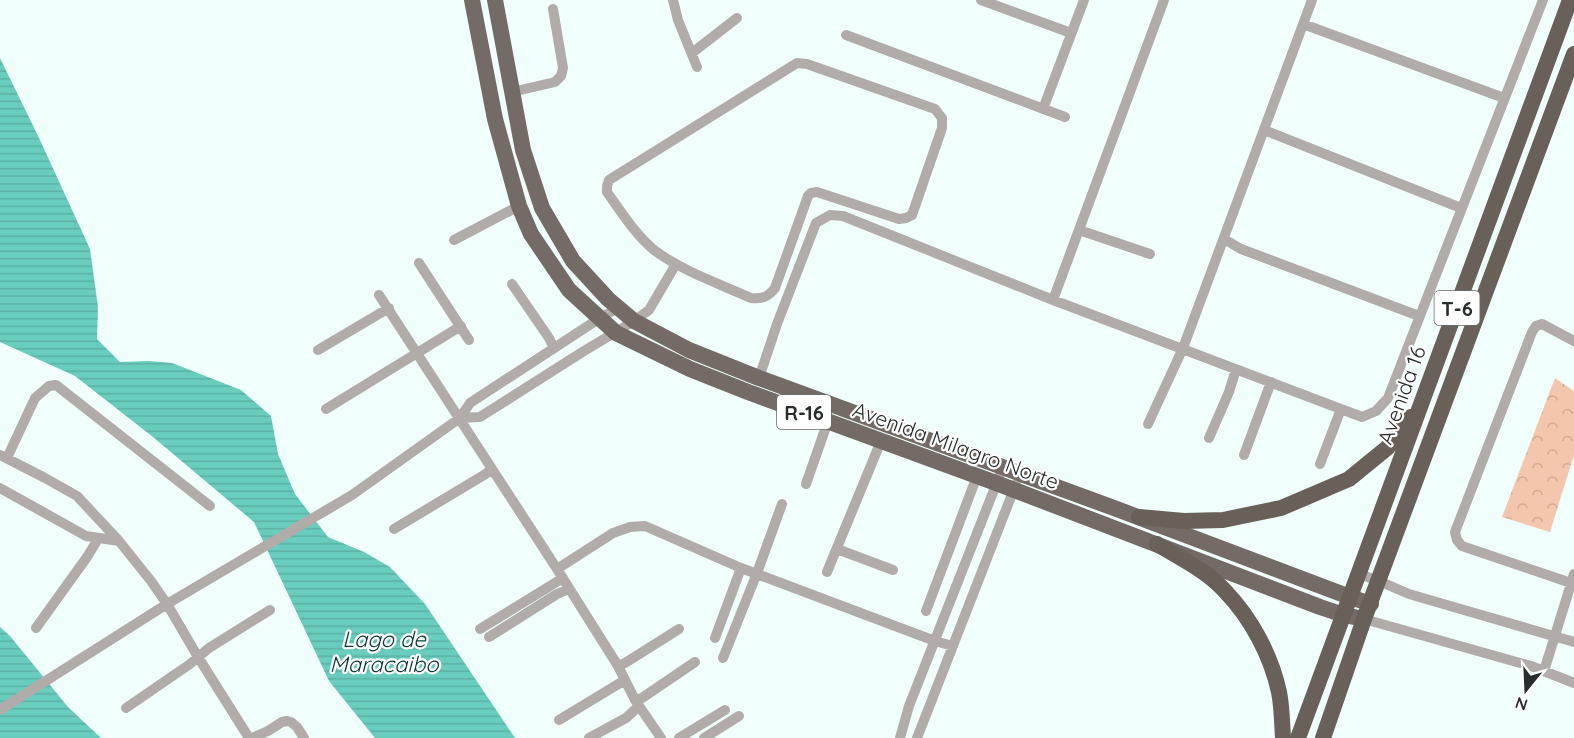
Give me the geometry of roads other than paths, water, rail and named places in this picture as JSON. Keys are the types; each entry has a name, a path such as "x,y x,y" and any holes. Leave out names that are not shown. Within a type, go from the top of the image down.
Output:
{"highway":[{"name":"Avenida 16","path":"1298,738 1567,3"},
{"name":"Avenida 16","path":"1323,738 1574,54"},
{"path":"1139,517 1184,521 1223,520 1281,508 1349,478 1387,448 1421,405"},
{"path":"1157,544 1198,569 1225,590 1248,619 1268,655 1279,692 1283,738"}],"main road":[{"name":"Avenida Milagro Norte","path":"472,0 495,119 519,206 531,234 569,290 615,333 690,369 1320,607 1344,615 1368,611"},
{"name":"Avenida Milagro Norte","path":"495,0 523,150 542,208 573,261 608,299 634,321 689,350 759,378 1350,597 1368,611"}],"street":[{"path":"673,0 678,20 697,67"},
{"path":"981,0 1071,33"},
{"path":"1043,109 1084,0"},
{"path":"1053,300 1164,0"},
{"path":"1148,424 1183,348 1312,0"},
{"path":"759,378 816,223 830,215 843,216 1053,300 1362,417 1376,411 1388,398 1543,0"},
{"path":"512,92 555,82 561,76 563,68 554,9"},
{"path":"692,53 737,18"},
{"path":"1303,24 1504,98"},
{"path":"846,35 1065,117"},
{"path":"797,63 807,64 935,109 942,118 942,128 912,215 899,219 817,192 811,193 775,288 769,296 751,298 676,264 654,250 637,234 607,192 609,180 797,63"},
{"path":"1264,130 1461,208"},
{"path":"454,240 519,206"},
{"path":"1079,230 1150,254"},
{"path":"1224,239 1241,249 1419,316"},
{"path":"419,263 470,340"},
{"path":"460,417 480,417 634,321 649,310 676,264"},
{"path":"512,284 554,348"},
{"path":"379,295 560,574 618,666 637,703 661,738"},
{"path":"318,350 388,308"},
{"path":"0,710 167,604 352,495 460,417 470,403 618,308"},
{"path":"1544,671 1572,578 1462,546 1455,532 1532,332 1536,326 1542,324 1574,341"},
{"path":"326,409 461,326"},
{"path":"1209,438 1229,392 1236,369"},
{"path":"1244,455 1271,382"},
{"path":"210,506 56,385 49,386 35,398 4,457 77,496 119,541 152,581 247,737 268,731 287,721 297,727 304,738"},
{"path":"1320,464 1341,409"},
{"path":"806,484 828,421"},
{"path":"827,572 881,441"},
{"path":"900,738 909,706 934,640 1003,467"},
{"path":"394,529 492,469"},
{"path":"917,738 1021,474"},
{"path":"926,611 976,476"},
{"path":"0,488 86,536 119,541"},
{"path":"723,658 782,504"},
{"path":"962,516 981,522"},
{"path":"569,589 485,633 613,533 630,527 645,526 741,568 953,646"},
{"path":"36,628 98,539"},
{"path":"837,549 893,570"},
{"path":"715,638 741,568"},
{"path":"1359,574 1409,594 1574,642"},
{"path":"126,708 209,648 270,610"},
{"path":"1368,611 1531,666 1574,683"},
{"path":"618,666 679,629"},
{"path":"589,738 626,718 642,698 695,662"},
{"path":"559,720 625,680"},
{"path":"680,738 724,710"},
{"path":"705,738 739,716"}],"water":[{"name":"Lago de Maracaibo","path":"0,58 90,249 98,307 97,339 120,362 172,363 241,390 271,416 278,454 295,494 328,537 364,552 390,567 425,604 515,738 375,738 329,681 254,522 153,437 75,376 0,342"},
{"path":"0,627 68,707 101,738 0,738"}]}
